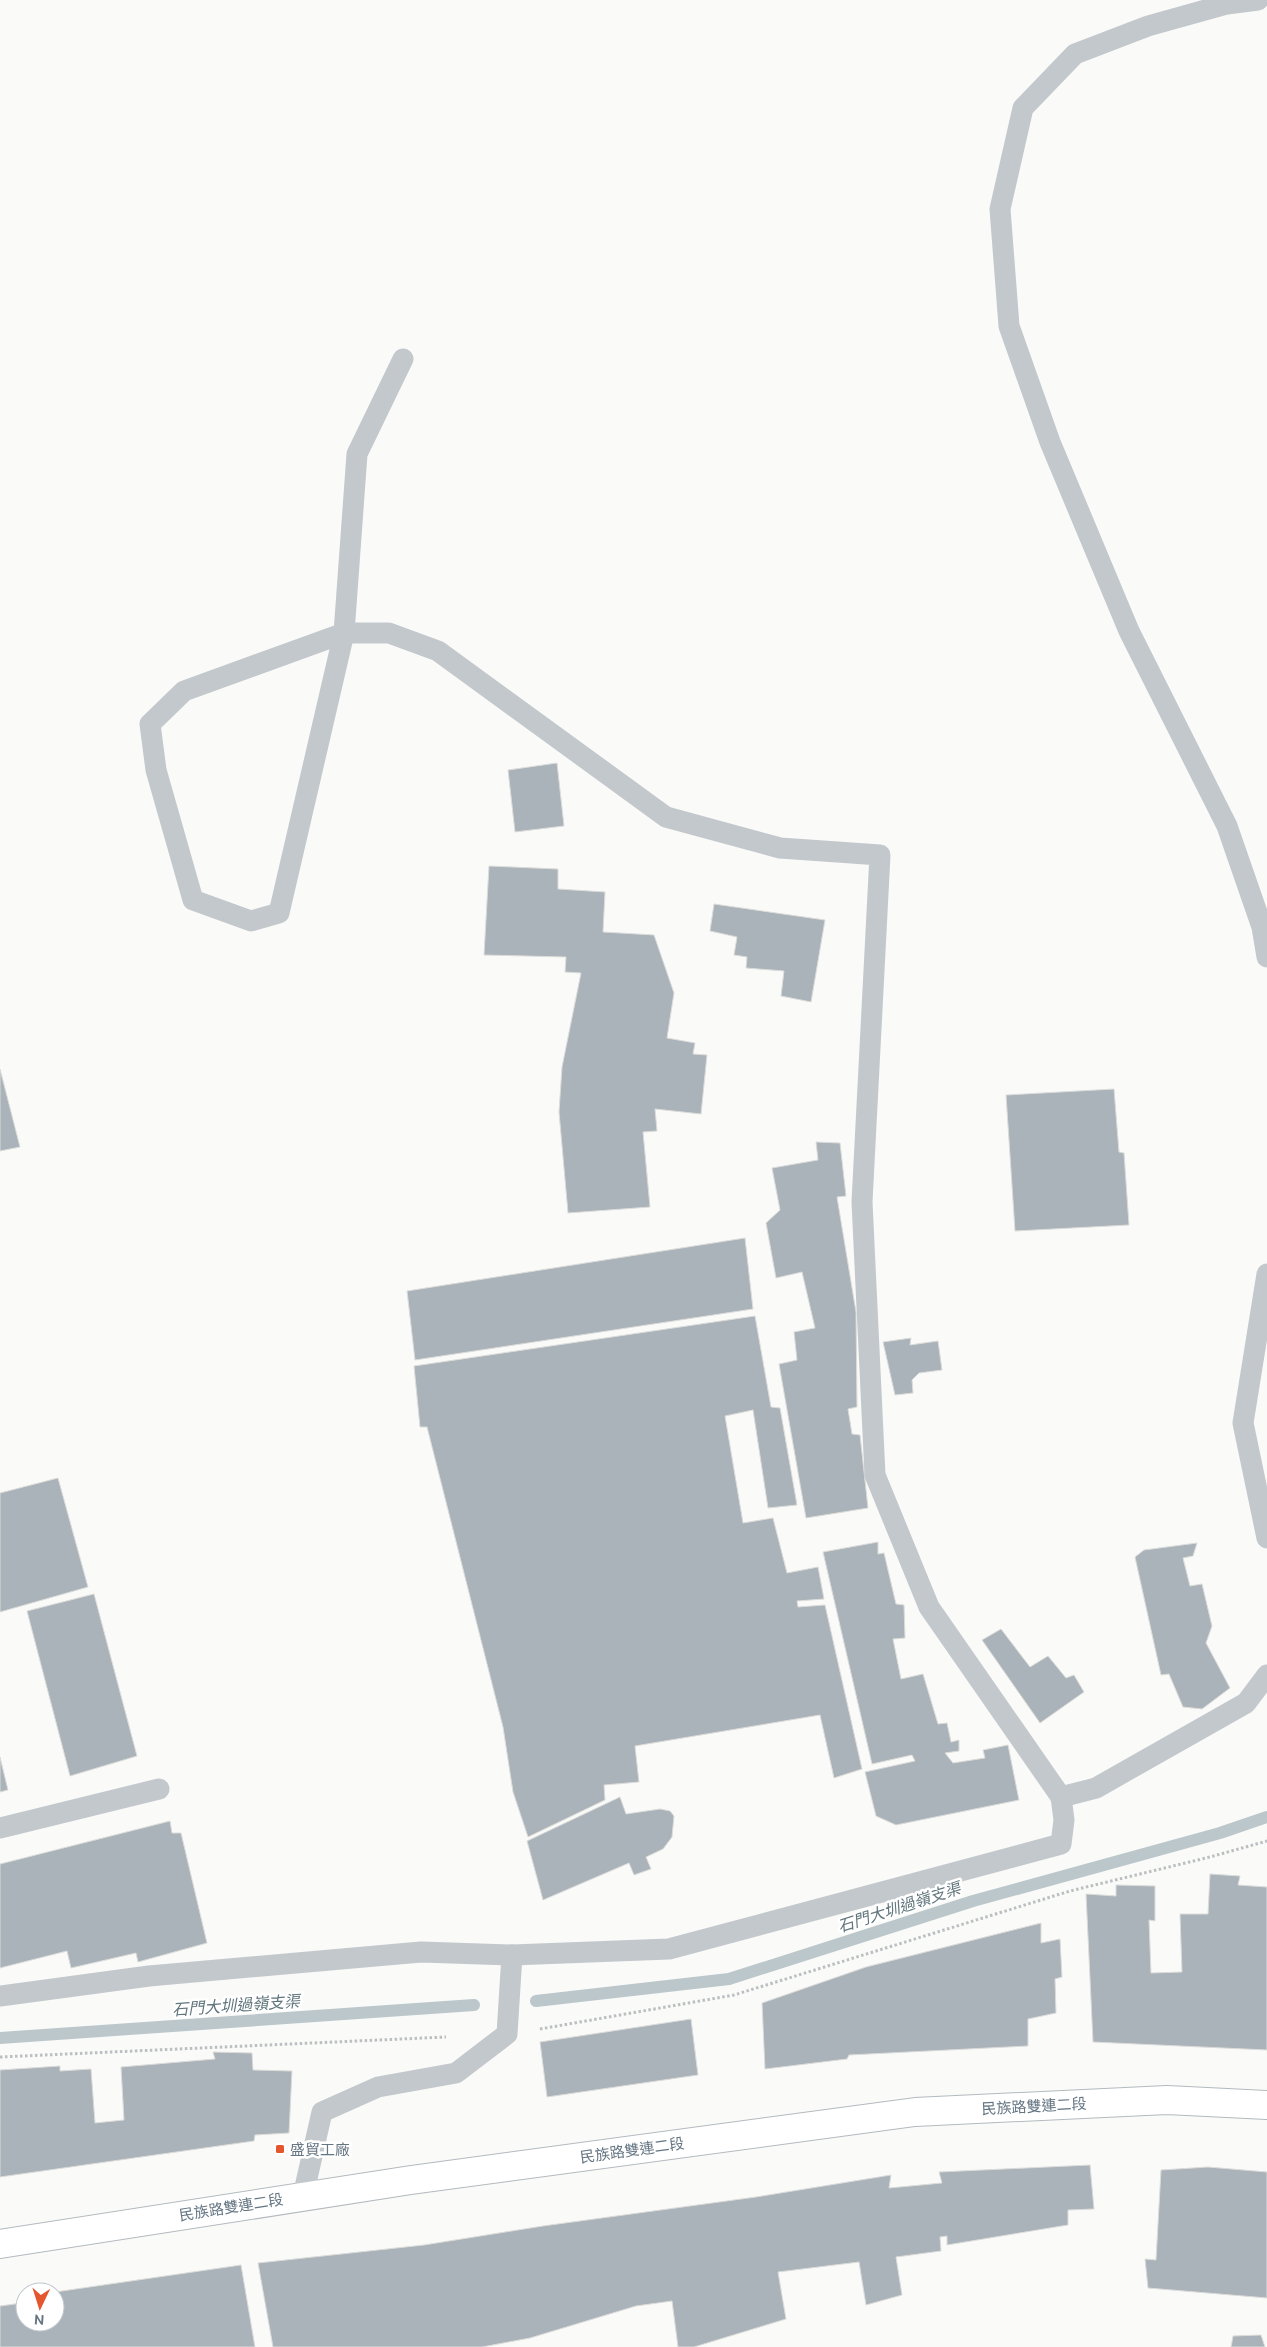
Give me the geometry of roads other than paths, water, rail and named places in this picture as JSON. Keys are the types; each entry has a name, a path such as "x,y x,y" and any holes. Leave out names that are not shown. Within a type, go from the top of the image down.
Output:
{"main road":[{"name":"民族路雙連二段","path":"0,2244 303,2196 916,2112 1167,2100 1267,2105"}],"lane":[{"path":"1258,0 1227,4 1148,26 1075,54 1023,108 1000,210 1009,326 1050,442 1129,631 1227,826 1262,927 1267,956"},
{"path":"0,1996 149,1976 421,1952 512,1955 669,1950 1061,1844 1064,1820 1061,1797 929,1607 875,1475 862,1202 880,856 780,848 666,817 438,651 389,633 344,633 184,691 150,724 156,770 193,900 251,921 279,913 344,633 357,454 403,359"},
{"path":"1267,1274 1243,1423 1267,1538"},
{"path":"1061,1797 1096,1788 1246,1703 1267,1675"},
{"path":"0,1828 158,1789"},
{"path":"303,2196 322,2112 378,2087 456,2073 507,2034 512,1955"}],"waterway":[{"name":"石門大圳過嶺支渠","path":"536,2001 729,1979 973,1901 1220,1833 1267,1817"},
{"name":"石門大圳過嶺支渠","path":"0,2038 474,2005"}],"place":[{"name":"盛貿工廠","path":"280,2149"}]}
